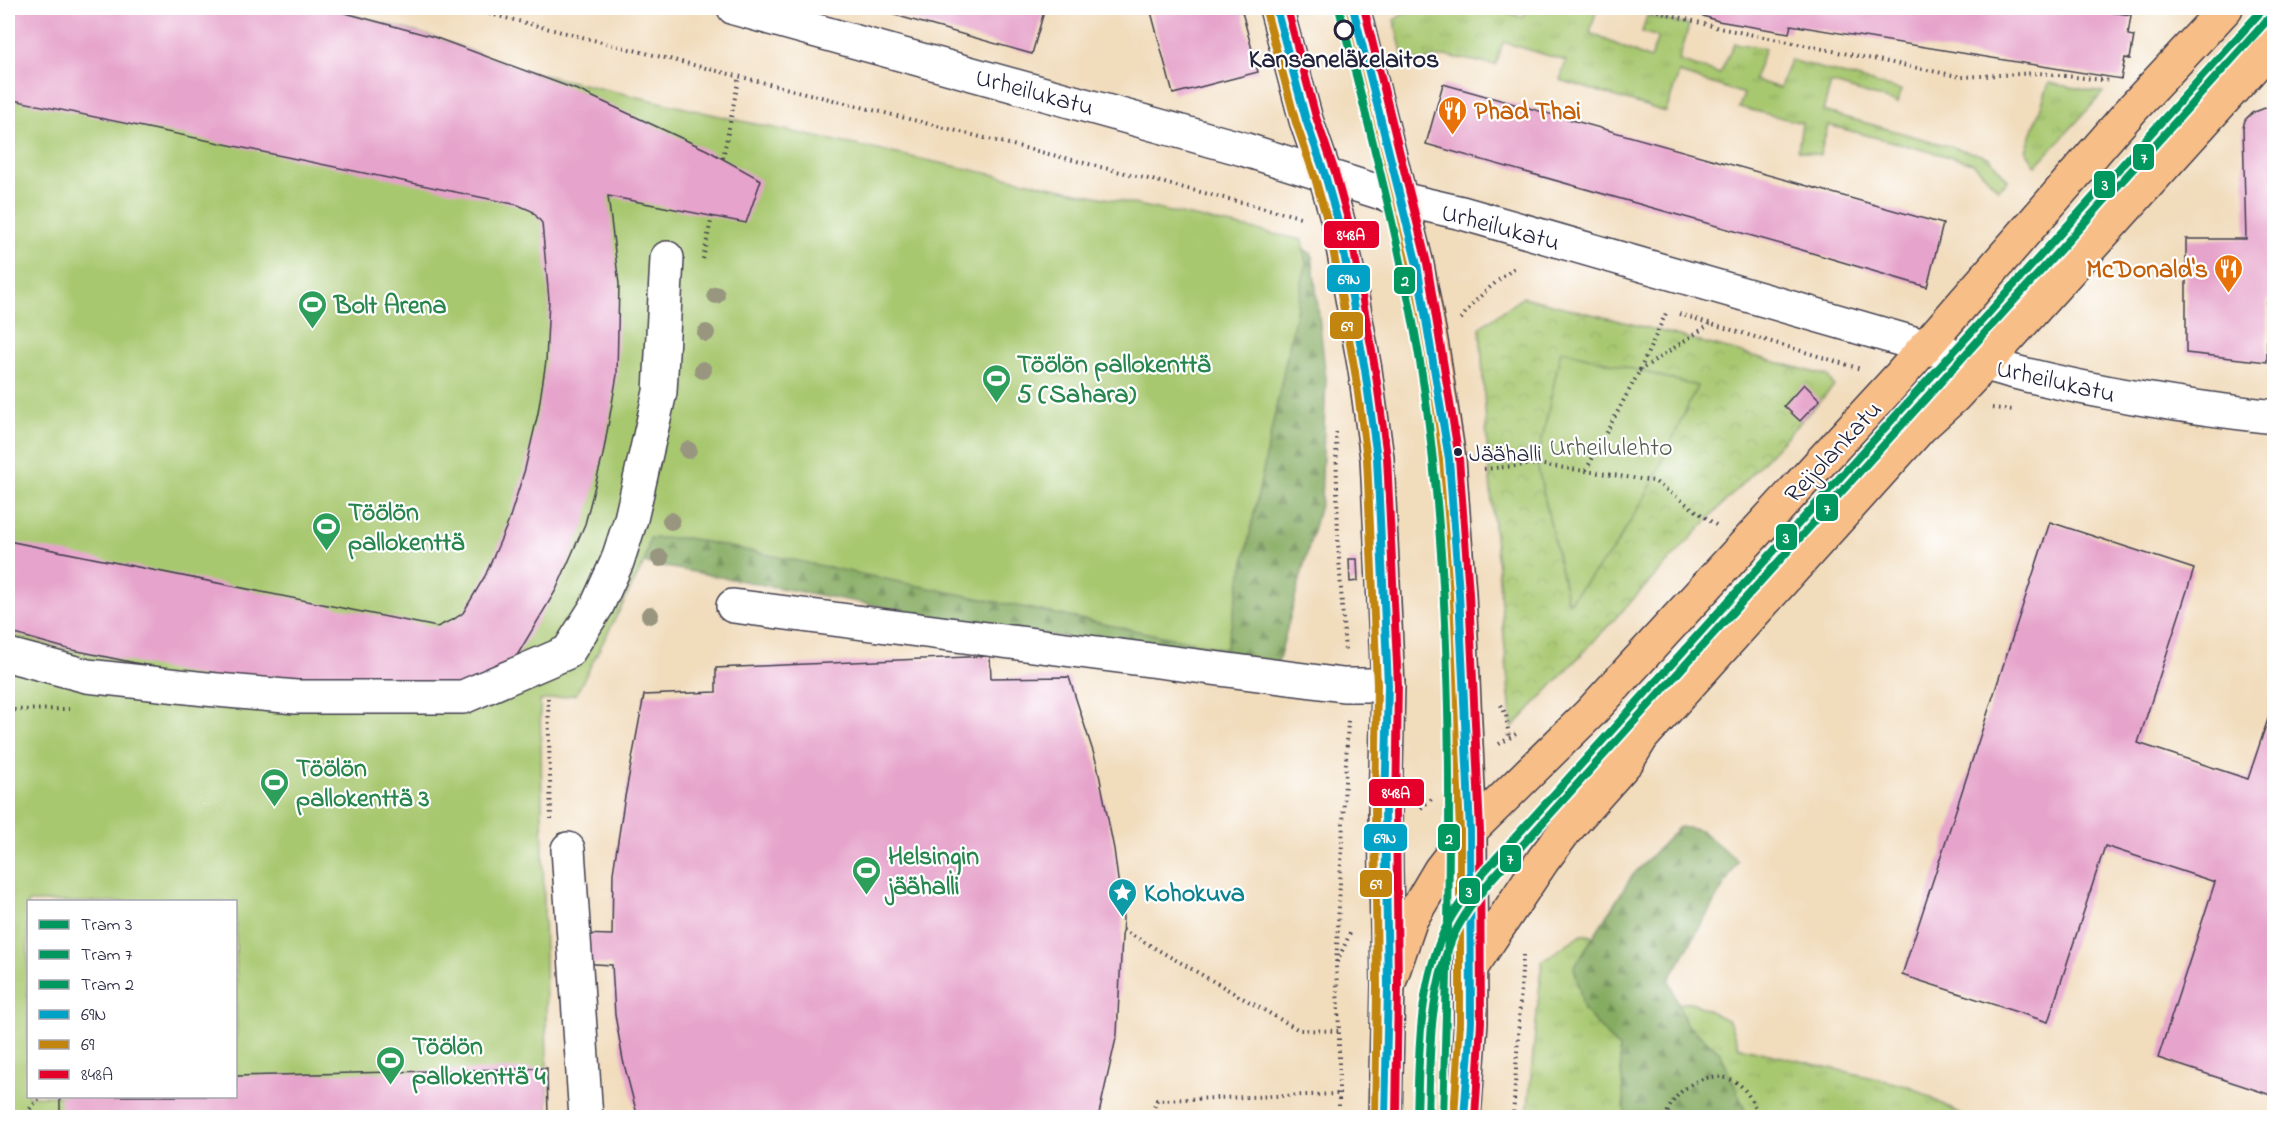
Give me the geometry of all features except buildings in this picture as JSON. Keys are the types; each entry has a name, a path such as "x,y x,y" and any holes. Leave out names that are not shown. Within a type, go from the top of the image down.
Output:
{"main road":[{"path":"1276,8 1306,120 1339,225 1365,370 1377,458 1388,685 1384,812 1388,986 1386,1118"},
{"path":"1353,8 1417,265 1449,459 1459,592 1470,831 1471,1022 1464,1118"},
{"name":"Reijolankatu","path":"1388,986 1411,919 1440,870 1470,831 1590,713 1926,346 2134,107 2226,8"},
{"name":"Reijolankatu","path":"1471,968 1543,860 1565,831 1628,760 1642,737 1921,427 1985,364 2274,44"}],"street":[{"name":"Urheilukatu","path":"734,8 1202,137 1401,199 1462,213 1985,364 2069,385 2200,409 2274,417"},
{"path":"8,655 87,676 296,697 463,698 568,652 597,606 617,562 631,519 660,392 667,258"},
{"path":"733,606 1347,685 1388,685"},
{"path":"568,849 586,1118"}],"path":[{"path":"466,8 1339,225"},
{"path":"1646,8 1719,28 1962,77 2039,73 2122,82"},
{"path":"723,158 739,77"},
{"path":"1460,322 1470,306 1517,266 1528,269"},
{"path":"1462,305 1470,306"},
{"path":"1656,307 1863,369"},
{"path":"1586,470 1639,372 1667,310"},
{"path":"1639,372 1711,324"},
{"path":"1336,431 1338,542 1347,685 1347,765 1336,966 1339,1118"},
{"path":"1474,471 1537,464 1654,482 1718,526"},
{"path":"547,661 551,848 568,849"},
{"path":"1386,840 1467,766 1509,737"},
{"path":"1341,882 1348,875"},
{"path":"1123,930 1299,1030 1339,1031"},
{"path":"1513,1118 1523,950"},
{"path":"1666,1118 1668,1110 1689,1084 1718,1076 1734,1080 1749,1097 1759,1118"},
{"path":"1150,1118 1157,1100 1339,1094"},
{"path":"22,1118 39,1098"}],"green space":[{"name":"Töölön pallokenttä","path":"8,8 327,8 434,37 522,70 741,121 1303,240 1306,263 1226,649 687,538 650,538 644,563 576,694 540,701 548,1117 8,1117"},
{"path":"1412,8 1491,8 1523,17 1527,8 1597,8 1590,33 1650,59 1658,37 1642,32 1647,16 1689,25 1679,61 1720,74 1734,43 1765,48 1754,80 1780,88 1790,60 1901,90 1898,103 1831,83 1823,111 1988,157 2008,180 1998,189 1973,163 1828,125 1820,155 1798,150 1802,123 1739,107 1744,94 1679,73 1666,112 1560,80 1566,61 1503,42 1496,65 1446,56 1405,64 1394,20"},
{"path":"2049,83 2103,93 2036,166 2026,151"},
{"path":"1303,249 1312,254 1326,379 1321,501 1276,670 989,626 644,563 650,538 687,538 1226,649 1306,263"},
{"name":"Urheilulehto","path":"1523,297 1828,376 1834,386 1512,728 1488,457 1480,327"},
{"path":"1561,350 1697,386 1648,492 1613,550 1568,603 1537,464"},
{"path":"1679,827 1700,830 1738,861 1669,980 1686,1024 1720,1052 1748,1117 1647,1118 1625,1114 1619,1049 1584,1010 1574,967 1632,876"},
{"path":"1582,934 1622,943 1655,1006 1692,1002 1729,1021 1739,1047 1912,1087 1965,1117 1527,1118 1542,961"}],"tram line":[{"name":"2","path":"1339,8 1400,257 1427,409 1437,497 1443,585 1449,763 1448,941 1443,1118"},
{"name":"3","path":"1417,1118 1421,1026 1428,980 1434,958 1450,919 1482,874 2264,8"},
{"name":"7","path":"1428,1118 1430,1050 1438,982 1452,939 1464,916 1479,895 2272,15"}],"transit line":[{"name":"69N","path":"1276,8 1306,120 1339,225 1365,370 1377,458 1388,685 1385,812 1388,986 1385,1118"},
{"name":"848A","path":"1287,8 1316,117 1349,223 1375,368 1387,457 1398,685 1396,1118"},
{"name":"69N","path":"1353,8 1417,265 1449,459 1459,593 1470,831 1471,1022 1464,1118"},
{"name":"848A","path":"1364,8 1427,263 1459,458 1469,593 1480,831 1481,1022 1475,1118"},
{"name":"69","path":"1266,11 1296,123 1329,227 1355,372 1367,459 1377,685 1375,1118"},
{"name":"69","path":"1343,11 1407,267 1439,460 1449,594 1460,831 1460,1022 1454,1117"}],"place":[{"name":"Kansaneläkelaitos","path":"1344,30"},
{"name":"Phad Thai","path":"1453,136"},
{"name":"McDonald's","path":"2229,294"},
{"name":"Bolt Arena","path":"313,330"},
{"name":"Töölön pallokenttä 5 (Sahara)","path":"996,404"},
{"name":"Jäähalli","path":"1458,452"},
{"name":"Töölön pallokenttä","path":"327,552"},
{"name":"Töölön pallokenttä 3","path":"275,808"},
{"name":"Helsingin jäähalli","path":"867,896"},
{"name":"Kohokuva","path":"1123,918"},
{"name":"Töölön pallokenttä 4","path":"391,1086"}]}
